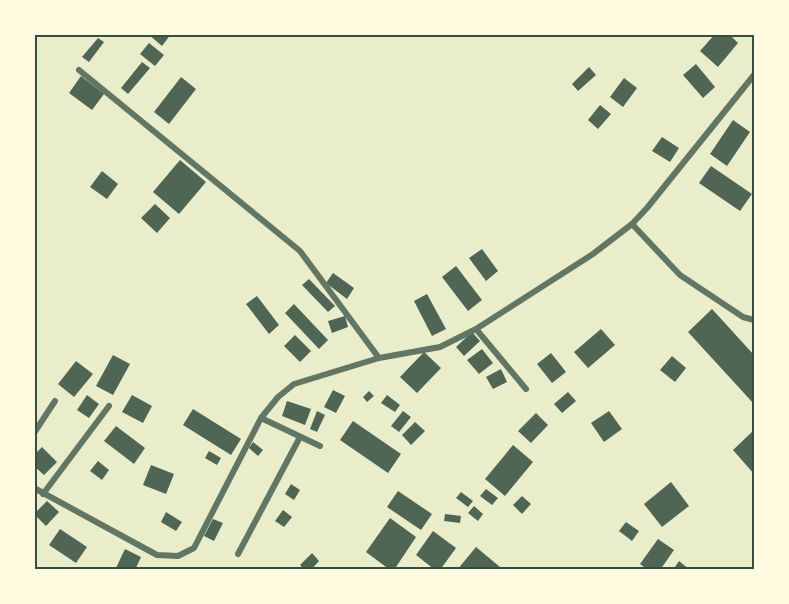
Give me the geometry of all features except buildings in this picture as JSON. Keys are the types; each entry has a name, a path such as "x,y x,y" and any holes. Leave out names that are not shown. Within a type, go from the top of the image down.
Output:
{"street":[{"path":"80,70 300,251 379,358"},
{"path":"34,488 157,555 178,556 194,548 261,418 278,397 294,384 379,358 440,347 476,329 593,254 632,224 647,208 754,75"},
{"path":"632,224 680,275 743,317 754,320"},
{"path":"476,329 526,389"},
{"path":"34,433 55,401"},
{"path":"43,494 109,406"},
{"path":"261,418 320,446"},
{"path":"238,554 300,437"}]}
